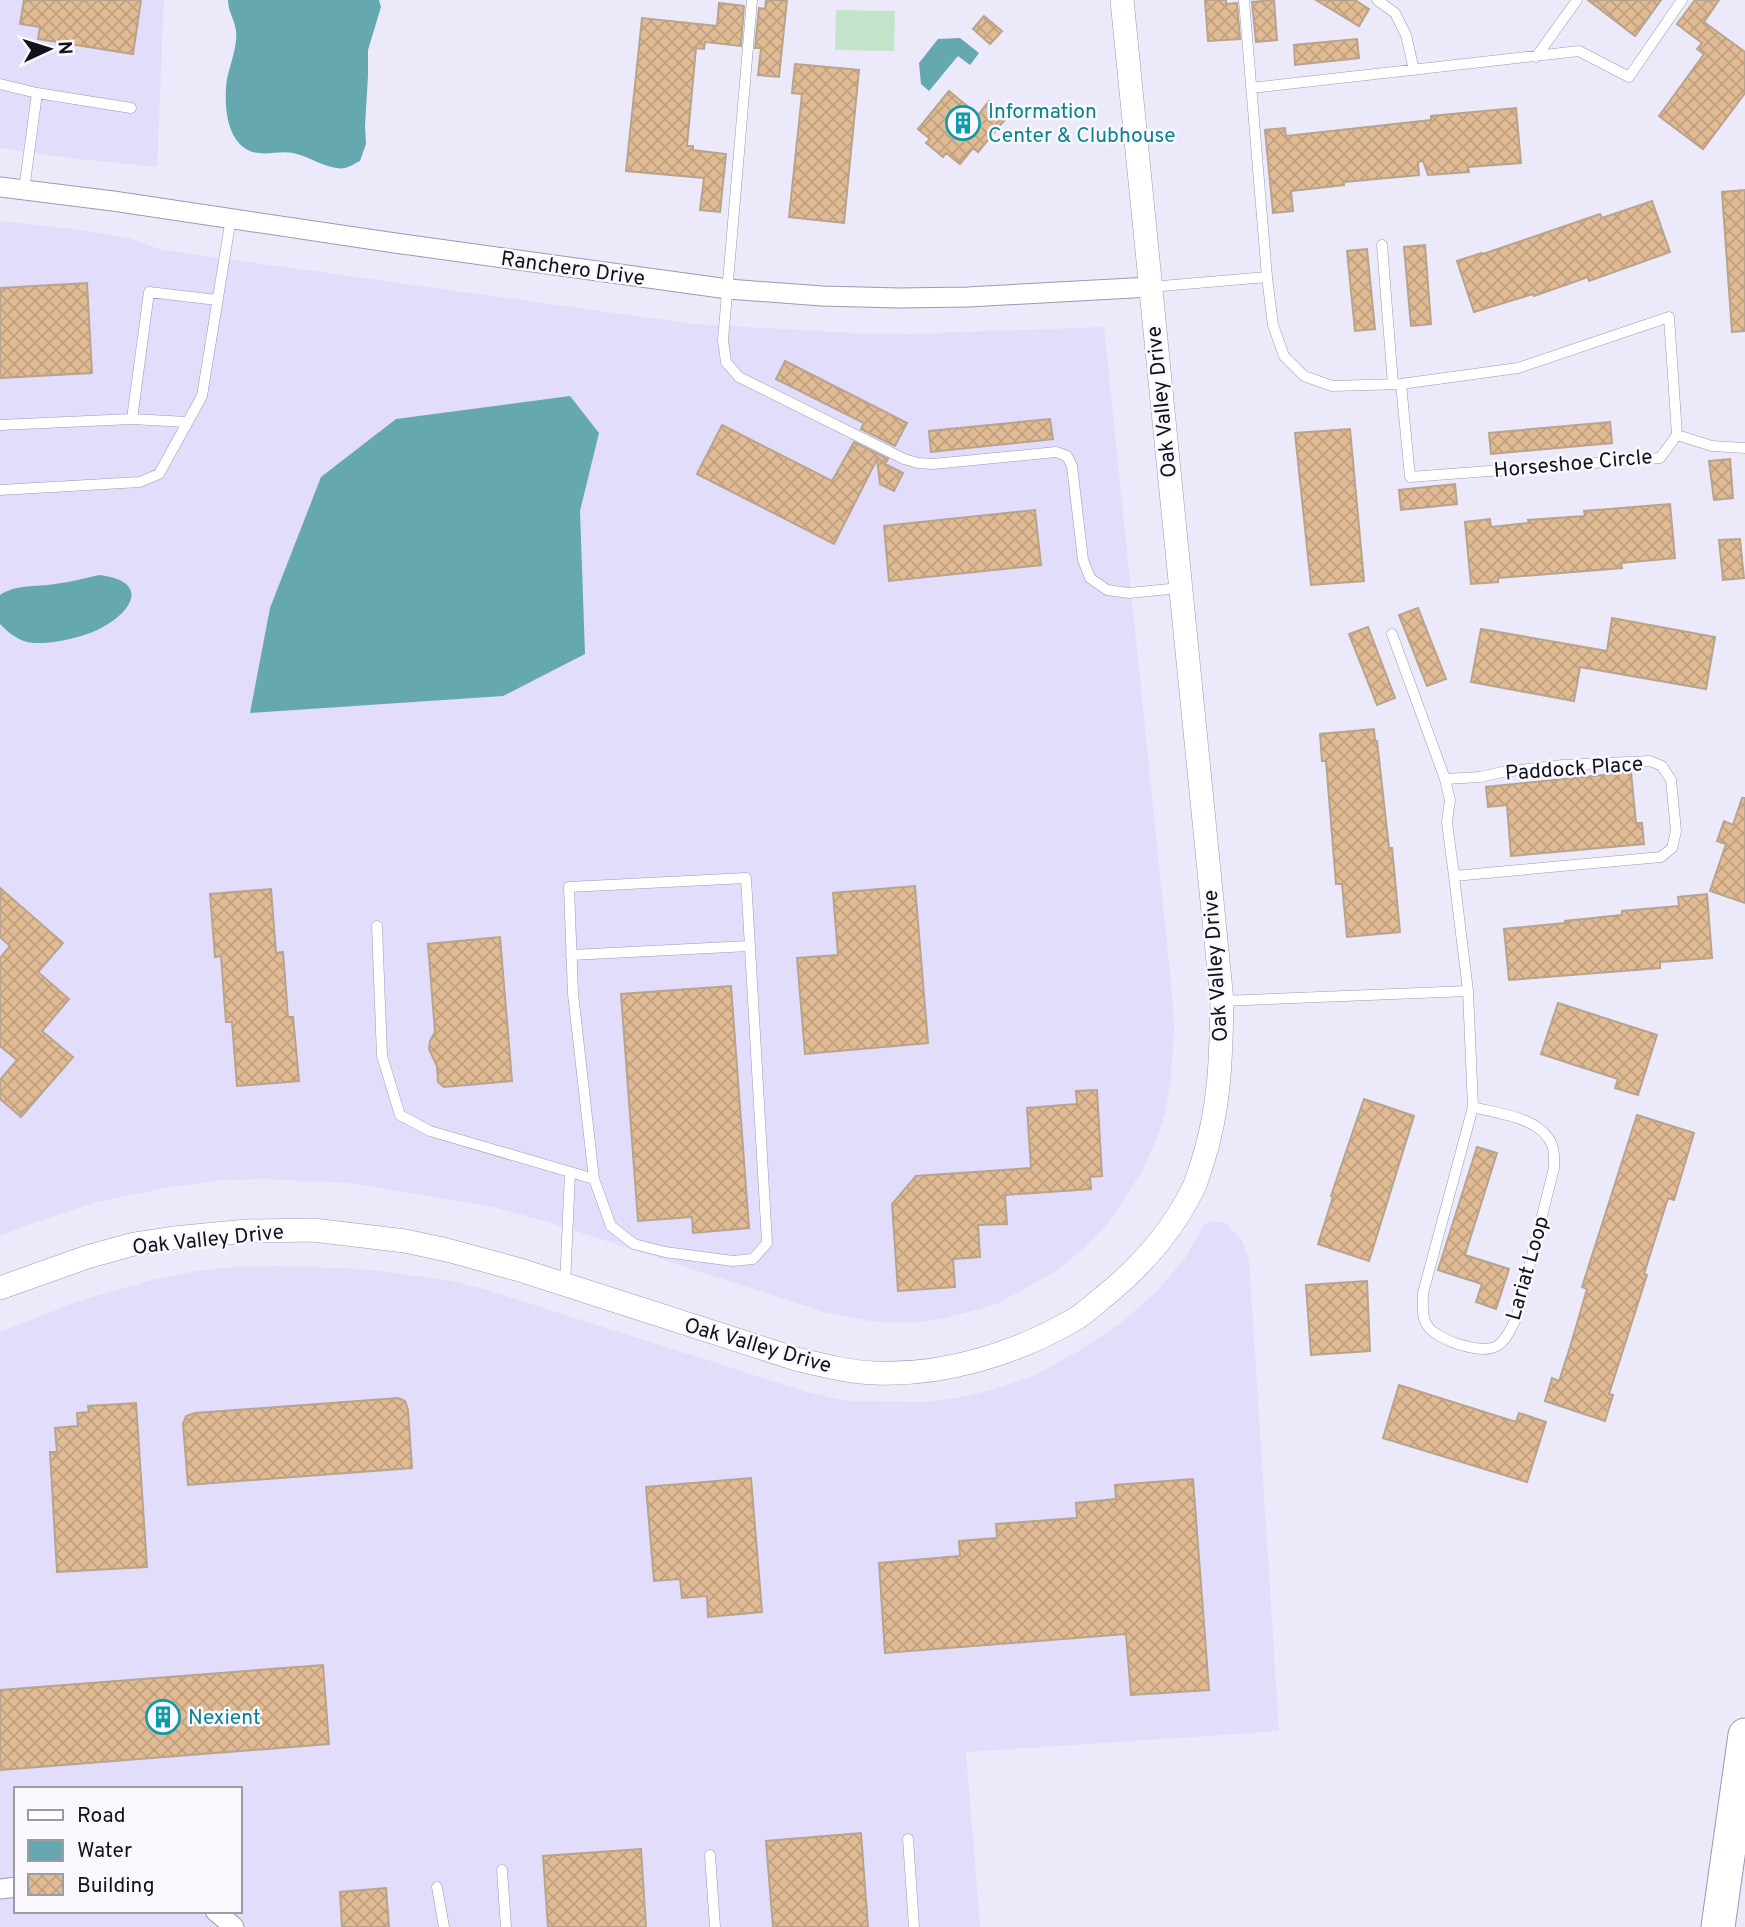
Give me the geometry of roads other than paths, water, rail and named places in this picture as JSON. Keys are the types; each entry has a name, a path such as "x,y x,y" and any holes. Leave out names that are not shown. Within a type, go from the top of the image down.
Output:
{"highway":[{"path":"1718,1927 1745,1735"}],"street":[{"name":"Oak Valley Drive","path":"0,1288 87,1257 134,1244 247,1231 313,1230 405,1241 447,1250 520,1270 796,1359 839,1370 915,1372 963,1364 1035,1340 1079,1317 1126,1279 1165,1237 1194,1187 1211,1135 1219,1087 1222,1001 1122,0"},
{"name":"Ranchero Drive","path":"0,187 728,289 898,298 1150,287"},
{"path":"217,1913 234,1927"}],"lane":[{"path":"752,0 723,340 726,362 739,377 904,459 918,463 933,464 1056,452 1067,456 1072,466 1083,559 1090,578 1107,590 1129,593 1181,588"},
{"name":"Horseshoe Circle","path":"1244,0 1267,277 1273,325 1284,356 1304,376 1332,386 1397,384 1517,368 1669,317 1677,435 1660,457 1410,477 1397,384"},
{"path":"1377,0 1395,13 1406,34 1414,70"},
{"path":"1536,57 1577,0"},
{"path":"1251,88 1579,51 1629,77 1682,0"},
{"path":"0,84 37,93 131,108"},
{"path":"24,190 37,93"},
{"path":"0,489 140,482 159,474 202,396 231,218"},
{"path":"1382,245 1397,384"},
{"path":"1150,287 1267,277"},
{"path":"132,419 149,292 217,300"},
{"path":"0,425 132,419 187,422"},
{"path":"1677,435 1712,446 1745,448"},
{"path":"1222,1001 1468,990 1447,822 1450,800 1445,779 1392,634"},
{"name":"Paddock Place","path":"1445,779 1480,778 1503,772 1563,765 1650,761 1662,766 1671,780 1675,811 1676,831 1672,848 1661,857 1454,876"},
{"path":"746,878 767,1242 753,1259 733,1261 664,1252 634,1244 611,1226 594,1179 571,955 569,887 746,878"},
{"path":"377,926 382,1056 400,1115 430,1130 594,1179"},
{"path":"571,955 748,946"},
{"name":"Lariat Loop","path":"1468,990 1473,1107 1423,1293 1422,1312 1427,1326 1440,1338 1481,1348 1496,1346 1507,1336 1516,1320 1554,1168 1554,1147 1545,1133 1528,1122 1473,1107"},
{"path":"565,1286 570,1172"},
{"path":"908,1839 914,1927"},
{"path":"710,1855 715,1927"},
{"path":"502,1870 506,1927"},
{"path":"437,1887 444,1927"}],"water":[{"path":"228,0 379,0 381,7 368,50 366,144 360,161 339,168 293,153 252,152 239,143 230,127 226,107 227,79 236,36"},
{"path":"960,38 979,53 970,65 958,56 929,91 921,84 919,63 938,39"},
{"path":"570,396 599,433 580,511 585,654 503,696 250,713 270,608 321,477 396,419"},
{"path":"99,575 116,578 126,584 131,591 131,599 120,616 97,630 63,640 35,643 19,639 0,624 0,595 6,591"}],"place":[{"name":"Information Center & Clubhouse","path":"963,123"},
{"name":"Nexient","path":"163,1717"}]}
